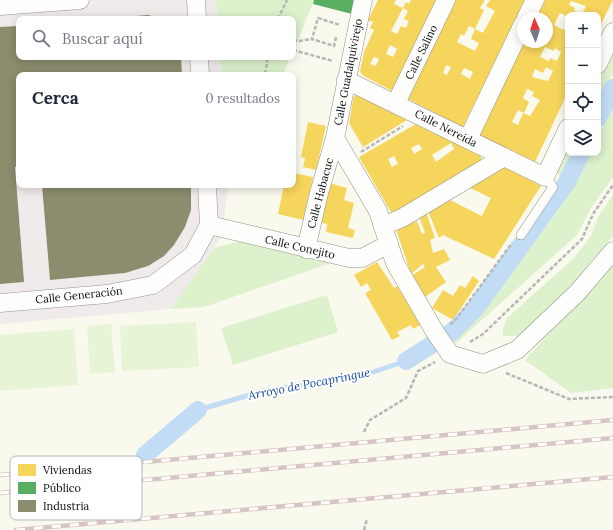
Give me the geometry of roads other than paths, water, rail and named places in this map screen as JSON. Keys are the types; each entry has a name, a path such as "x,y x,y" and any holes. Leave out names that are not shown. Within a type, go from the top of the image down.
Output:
{"street":[{"path":"0,6 21,2 80,0"},
{"path":"196,0 197,16"},
{"name":"Calle Guadalquivirejo","path":"363,0 335,138 349,159 378,211 395,263 441,340 484,364 517,350 577,293 613,251"},
{"name":"Calle Salino","path":"396,103 446,0"},
{"path":"529,12 535,0"},
{"path":"601,58 613,32"},
{"path":"468,139 517,37"},
{"path":"199,60 200,72"},
{"name":"Calle Nereida","path":"348,72 396,103 504,158 545,177"},
{"path":"545,177 565,134"},
{"name":"Calle Habacuc","path":"306,249 319,193 335,138"},
{"path":"383,226 402,218 504,158"},
{"path":"207,188 209,225"},
{"name":"Calle Conejito","path":"209,225 349,258 362,258 389,244"},
{"name":"Calle Generación","path":"0,303 107,294 153,285 193,255 209,225"}],"lane":[{"path":"521,235 553,187 545,177"}],"waterway":[{"name":"Arroyo de Pocapringue","path":"601,112 613,88"},
{"name":"Arroyo de Pocapringue","path":"406,361 453,331 475,309 567,182 580,156"},
{"name":"Arroyo de Pocapringue","path":"198,410 263,391 364,375 406,361"},
{"name":"Arroyo de Pocapringue","path":"145,455 198,410"}],"railway":[{"path":"142,462 613,420"},
{"path":"142,480 613,438"},
{"path":"0,475 10,474"},
{"path":"142,519 613,477"},
{"path":"0,493 10,492"},
{"path":"16,530 129,520"}]}
